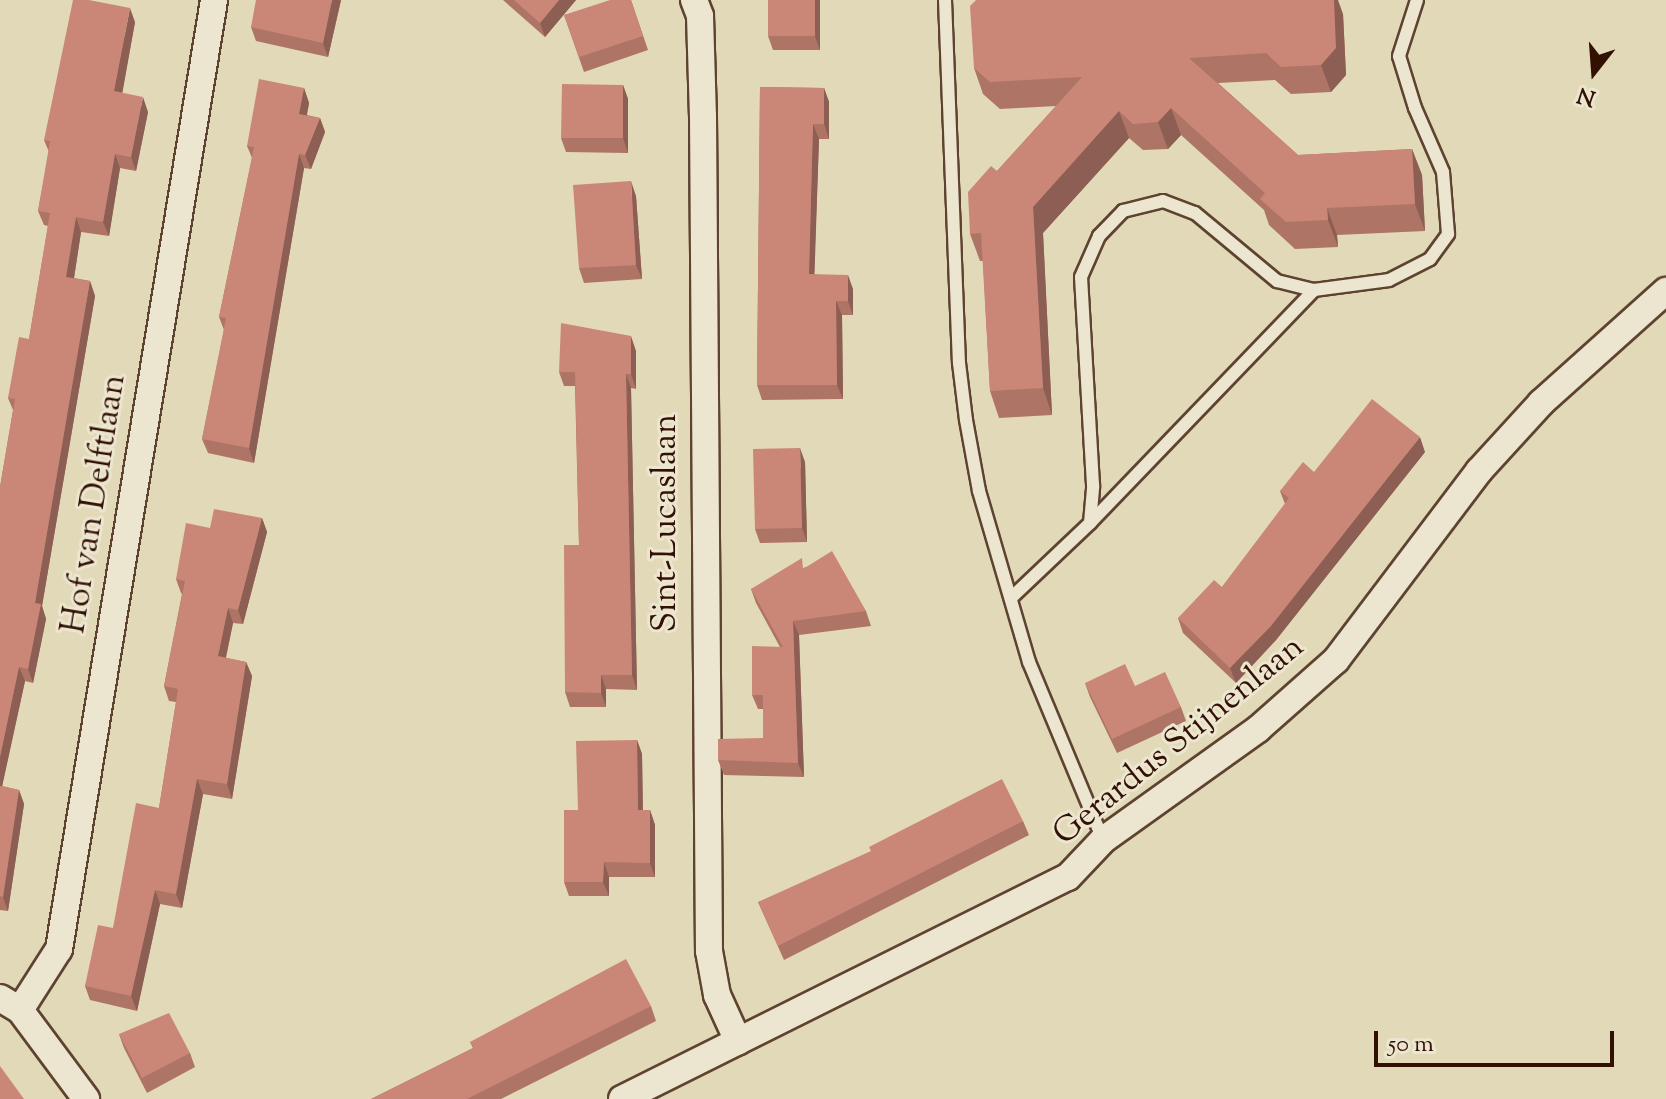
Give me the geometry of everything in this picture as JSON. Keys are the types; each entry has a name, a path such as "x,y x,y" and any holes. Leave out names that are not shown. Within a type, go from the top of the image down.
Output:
{"street":[{"name":"Hof van Delftlaan","path":"10,1004 59,949 214,0"},
{"name":"Sint-Lucaslaan","path":"694,0 700,16 703,116 709,951 717,995 738,1041"},
{"name":"Gerardus Stijnenlaan","path":"622,1099 1068,877 1103,840 1258,729 1336,660 1479,471 1541,403 1666,291"},
{"path":"10,1004 86,1099"}],"lane":[{"path":"945,0 959,363 979,491 1029,662 1103,840"},
{"path":"1090,523 1093,485 1081,277 1099,236 1123,211 1163,201 1195,213 1277,281 1314,290 1389,280 1430,259 1448,234 1443,172 1415,108 1399,56 1417,0"},
{"path":"1011,598 1090,523 1314,290"}],"building":[{"path":"73,0 130,8 114,91 143,97 131,157 115,154 103,222 76,217 66,277 90,281 35,603 41,604 28,669 19,667 0,757 0,487 15,399 8,398 19,337 29,339 50,213 38,211 50,141 44,140"},
{"path":"256,0 332,0 323,43 251,27"},
{"path":"514,0 559,0 540,23"},
{"path":"610,0 631,0 643,36 579,57 564,15"},
{"path":"768,0 815,0 815,36 768,36"},
{"path":"976,0 1334,0 1336,48 1321,65 1281,67 1266,53 1189,58 1298,155 1412,149 1415,204 1327,208 1328,220 1286,222 1260,199 1265,193 1171,108 1158,122 1133,124 1119,111 1033,207 1043,388 990,391 981,233 970,234 968,192 991,166 997,171 1082,77 990,82 974,68 970,6"},
{"path":"259,79 304,88 299,114 320,118 305,155 299,154 249,448 202,439 226,318 219,317 254,147 247,146"},
{"path":"562,84 623,85 623,138 561,138"},
{"path":"760,87 824,88 824,124 813,124 809,274 848,275 848,301 836,301 837,385 757,385"},
{"path":"631,181 636,265 579,268 573,185"},
{"path":"561,323 631,336 631,374 626,374 632,675 601,675 601,693 565,692 564,545 579,545 575,372 559,372"},
{"path":"1372,399 1420,437 1271,626 1230,668 1178,618 1214,580 1222,587 1289,498 1280,491 1303,462 1314,472"},
{"path":"800,448 802,528 755,529 753,449"},
{"path":"214,509 262,518 238,610 228,608 218,656 246,662 227,784 197,779 176,894 155,890 131,996 85,986 98,925 113,928 136,803 159,808 178,689 164,686 185,581 176,579 186,523 210,528"},
{"path":"832,551 866,611 793,621 798,763 718,760 718,739 763,738 763,695 752,695 752,646 783,647 751,589 802,558 803,569"},
{"path":"1125,664 1135,686 1165,672 1181,707 1112,739 1085,683"},
{"path":"637,740 638,810 650,810 650,863 604,862 603,882 564,882 564,810 578,810 576,741"},
{"path":"1002,779 1023,821 778,946 758,902 871,851 869,847"},
{"path":"0,786 19,790 3,897 0,896"},
{"path":"626,959 651,1006 467,1099 371,1099 474,1048 470,1042"},
{"path":"169,1013 190,1053 142,1078 119,1034"},
{"path":"0,1066 24,1099 0,1099"}]}
